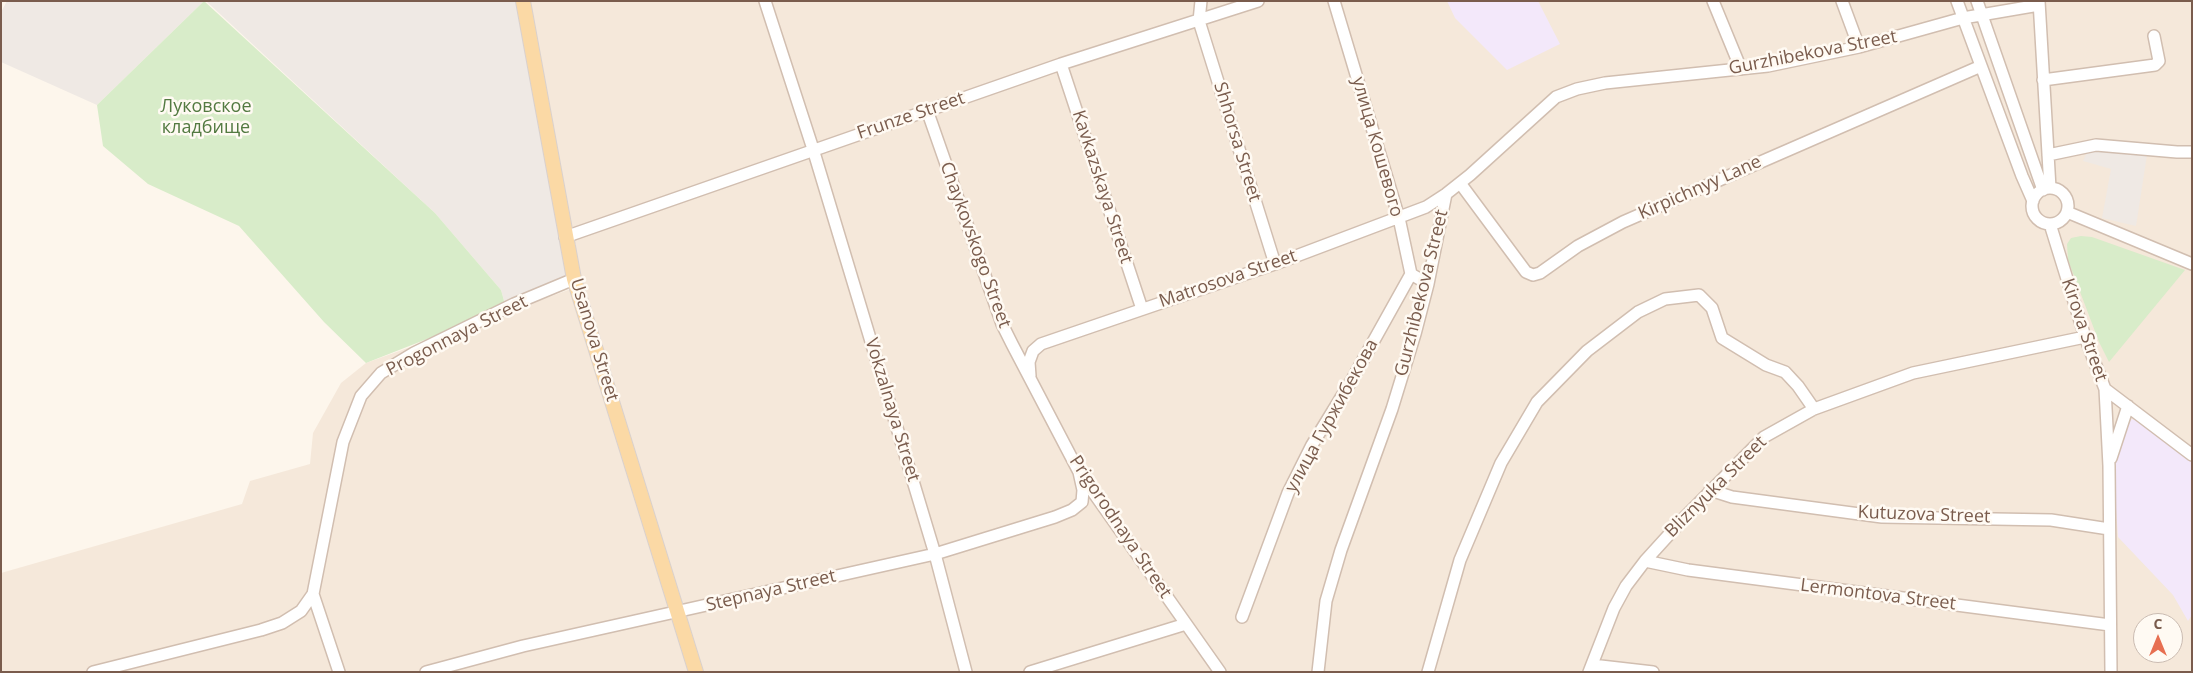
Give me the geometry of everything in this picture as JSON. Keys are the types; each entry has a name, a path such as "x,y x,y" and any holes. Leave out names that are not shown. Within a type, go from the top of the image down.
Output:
{"main road":[{"name":"Usanova Street","path":"523,1 574,279 679,612 696,672"}],"street":[{"name":"Vokzalnaya Street","path":"765,1 813,149 935,554 966,672"},
{"path":"1199,21 1201,1"},
{"name":"Frunze Street","path":"565,238 813,149 1061,64 1258,1"},
{"name":"улица Кошевого","path":"1334,1 1399,218 1411,274"},
{"path":"1713,1 1741,69"},
{"path":"1842,1 1859,48"},
{"name":"Kirova Street","path":"1957,1 2033,201 2034,214 2043,222 2050,224 2085,337 2105,389 2192,455"},
{"path":"1977,1 2046,189"},
{"path":"2033,201 2046,189 2048,155 2039,3"},
{"name":"Gurzhibekova Street","path":"1318,672 1326,601 1341,550 1392,409 1428,284 1446,194 1556,97 1577,89 1604,83 1768,66 1859,48 1963,18 2039,3"},
{"name":"Shhorsa Street","path":"1199,21 1275,264"},
{"path":"2043,80 2155,64 2159,61 2154,36"},
{"name":"Kavkazskaya Street","path":"1061,64 1142,309"},
{"name":"Kirpichnyy Lane","path":"1460,183 1526,272 1533,275 1540,273 1578,246 1623,222 1981,66"},
{"name":"Chaykovskogo Street","path":"927,110 1002,324 1030,376"},
{"path":"2048,155 2096,145 2192,152"},
{"path":"2046,189 2062,193 2066,198 2067,212 2063,218 2050,224"},
{"name":"Matrosova Street","path":"1030,376 1029,362 1032,351 1040,344 1275,264 1426,207 1446,194"},
{"path":"2067,212 2192,264"},
{"path":"1411,274 1428,284"},
{"name":"улица Гуржибекова","path":"1242,617 1288,493 1312,445 1353,378 1411,274"},
{"name":"Progonnaya Street","path":"339,672 313,594 342,442 361,396 381,373 414,353 514,304 574,279"},
{"path":"1428,672 1460,560 1501,463 1537,402 1587,351 1638,312 1665,299 1699,295 1712,308 1722,338 1766,365 1785,372 1798,386 1814,409"},
{"name":"Bliznyuka Street","path":"1591,668 1614,608 1626,586 1645,561 1710,490 1764,437 1814,409 1913,373 2085,337"},
{"name":"Prigorodnaya Street","path":"1030,376 1079,472 1138,552 1220,672"},
{"path":"2105,389 2109,466 2111,672"},
{"path":"2109,466 2128,406"},
{"name":"Stepnaya Street","path":"426,672 523,646 935,554 1055,518 1072,510 1082,502 1084,490 1079,472"},
{"name":"Kutuzova Street","path":"1710,490 1732,497 1882,517 2051,520 2109,529"},
{"name":"Lermontova Street","path":"1645,561 1688,570 2110,625"},
{"path":"93,672 261,630 282,623 301,611 313,594"},
{"path":"1030,672 1186,624"},
{"path":"1591,668 1654,672"}],"shaded area":[{"path":"7,1 204,1 97,105 1,62 1,12"},
{"path":"206,1 523,1 574,279 506,308 501,290 435,213"},
{"path":"523,1 2192,1 2192,672 1,672 1,573 242,504 250,481 310,464 313,433 341,383 366,363 571,289 574,279 576,244 565,237"},
{"path":"1447,1 1538,1 1560,44 1507,70 1455,18"},
{"path":"2098,148 2147,155 2136,226 2102,218 2111,169 2083,161 2087,152"},
{"path":"2132,419 2138,421 2192,462 2192,615 2188,621 2173,595 2118,537 2113,466 2123,429"}],"green space":[{"name":"Луковское кладбище","path":"204,1 435,213 501,290 506,308 366,363 324,322 239,226 148,184 103,146 97,105"},
{"path":"2081,236 2092,237 2185,270 2109,362 2099,342 2068,260 2067,244 2071,238"}]}
